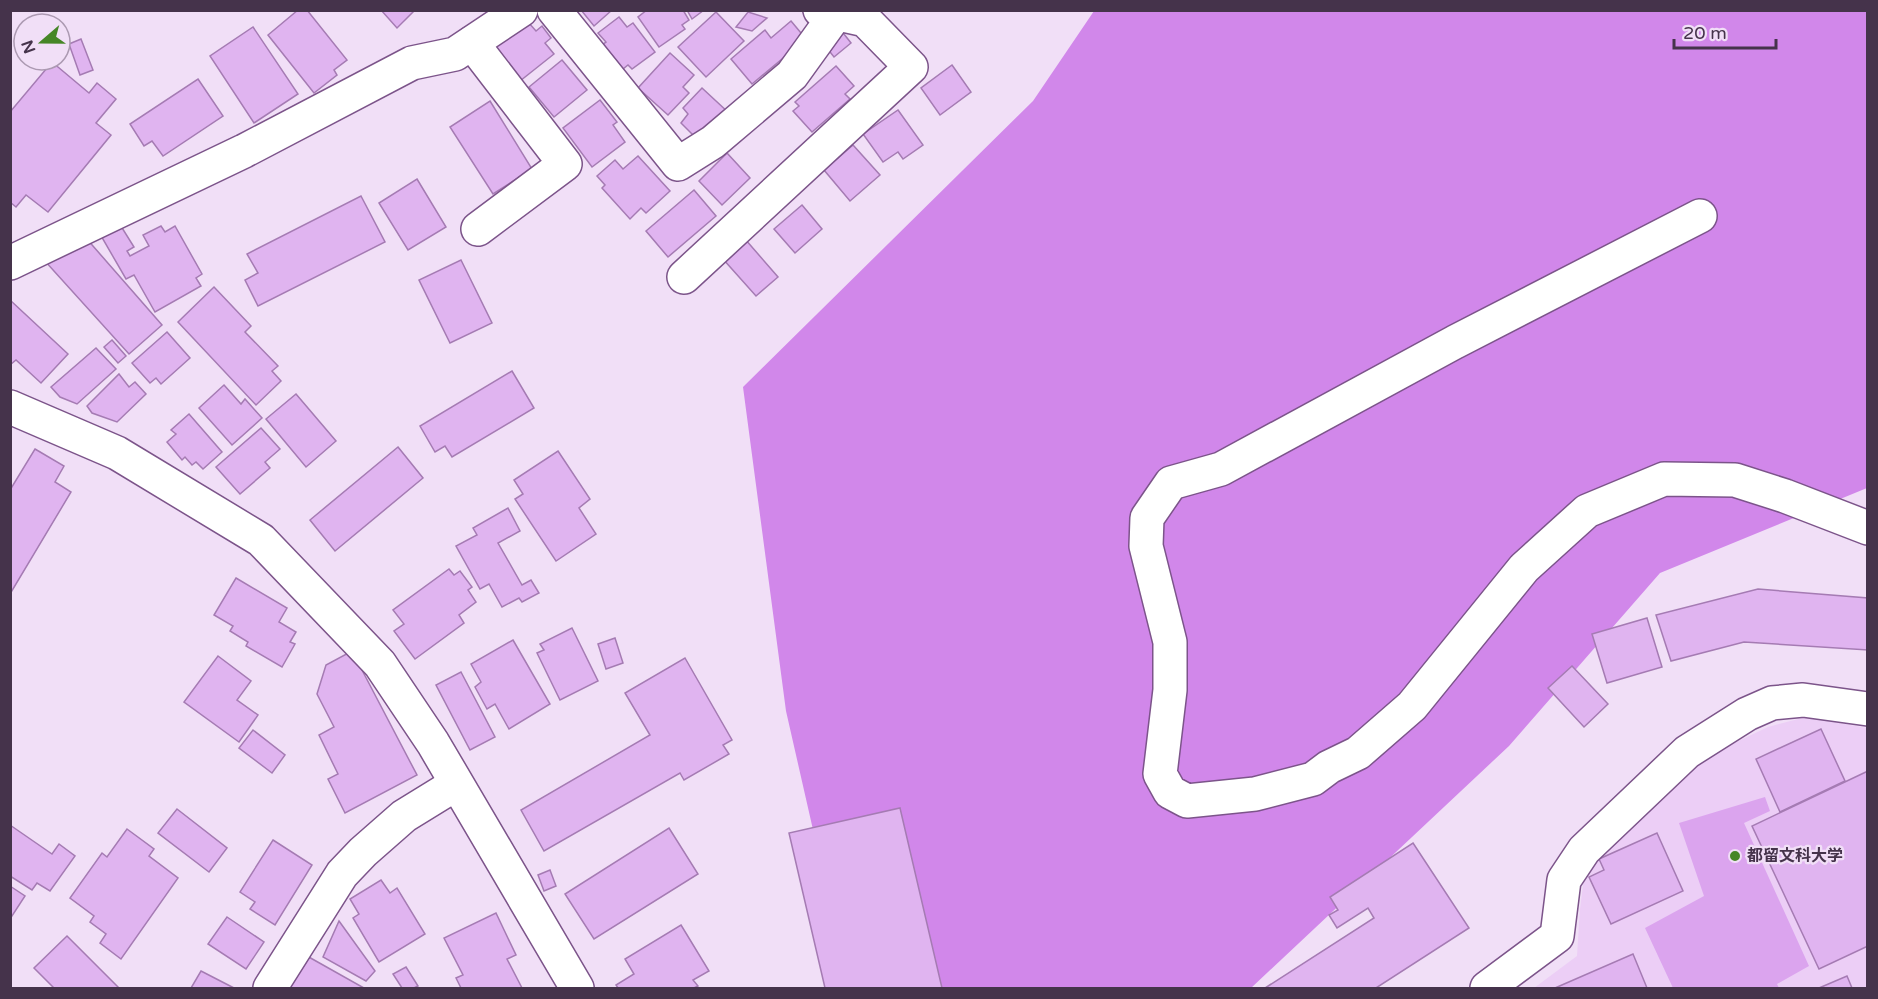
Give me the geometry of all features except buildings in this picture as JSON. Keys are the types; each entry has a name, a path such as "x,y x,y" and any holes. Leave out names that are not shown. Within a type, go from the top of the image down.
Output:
{"street":[{"path":"10,263 244,151 412,63 455,54 521,10"},
{"path":"554,10 678,164 713,142 792,75 828,12 865,20 911,67 684,277"},
{"path":"472,43 565,164 478,229"},
{"path":"1700,216 1455,342 1221,469 1171,483 1147,518 1146,546 1170,642 1170,690 1160,774 1170,792 1187,801 1255,794 1313,779 1329,767 1358,753 1412,706 1524,568 1563,532 1587,511 1664,479 1735,480 1785,496 1868,528"},
{"path":"10,407 117,453 261,540 380,664 433,743 577,988"},
{"path":"1487,988 1557,936 1564,880 1584,850 1687,752 1747,714 1772,703 1803,700 1868,709"},
{"path":"270,988 342,874 404,816 456,784"}],"shaded area":[{"path":"1094,11 1867,11 1867,488 1660,573 1509,746 1251,988 849,988 786,711 743,387 1033,101"},
{"name":"都留文科大学","path":"1806,717 1867,728 1867,988 1534,988 1577,956 1584,877 1620,835 1693,767 1726,747 1768,727"},
{"path":"1765,797 1770,811 1744,823 1809,966 1777,984 1779,988 1673,988 1645,928 1704,896 1679,823"}],"place":[{"name":"都留文科大学","path":"1735,856"}]}
